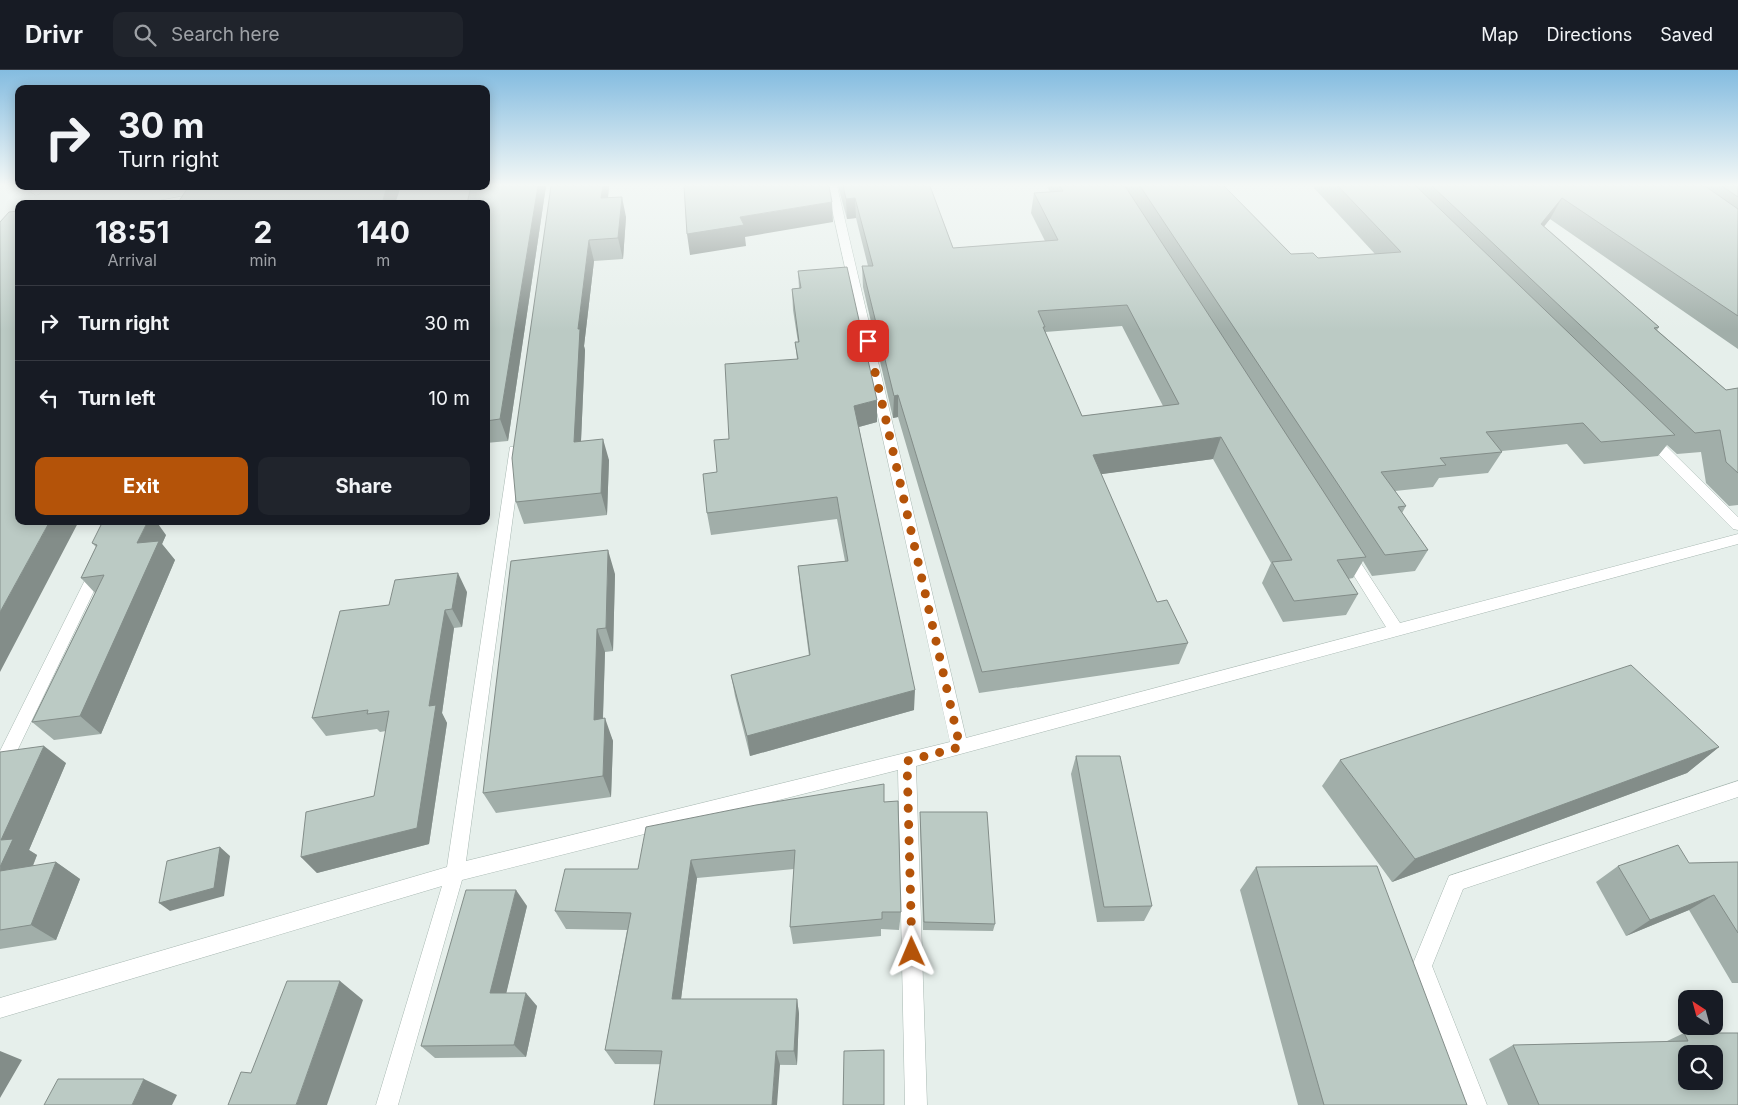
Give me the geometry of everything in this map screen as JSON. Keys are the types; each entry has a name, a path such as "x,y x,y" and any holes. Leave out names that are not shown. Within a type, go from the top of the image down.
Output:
{"street":[{"path":"843,234 960,747"},
{"path":"1640,428 1738,525"},
{"path":"387,1105 456,873 518,431"},
{"path":"0,1008 456,873 907,761 1738,539"},
{"path":"1342,546 1395,630"},
{"path":"0,769 103,557"},
{"path":"907,761 916,1105"},
{"path":"1476,1105 1422,966 1456,882 1738,789"}],"building":[{"path":"0,234 15,234 15,525 48,525 0,612"},
{"path":"490,234 530,234 500,419 490,420"},
{"path":"544,234 618,234 618,238 589,240 578,329 580,329 574,442 603,439 601,493 516,502 512,458"},
{"path":"865,234 948,234 953,248 1058,240 1055,234 1156,234 1366,557 1337,560 1358,594 1294,601 1272,562 1292,560 1221,437 1093,455 1157,602 1167,600 1188,643 982,672 898,395 894,396 862,266 873,266","holes":["1127,305 1179,404 1082,416 1043,327 1045,327 1038,311"]},
{"path":"1172,234 1272,234 1291,254 1313,253 1318,258 1401,252 1384,234 1466,234 1675,435 1601,442 1583,423 1486,432 1502,452 1440,458 1446,465 1381,472 1406,506 1398,507 1428,550 1385,555"},
{"path":"1483,234 1553,234 1659,327 1654,328 1726,390 1738,388 1738,473 1726,462 1720,430 1695,433"},
{"path":"1616,234 1738,234 1738,316"},
{"path":"847,267 877,400 854,406 915,690 747,736 731,675 810,655 798,566 848,561 837,497 707,513 703,474 717,472 714,440 729,439 725,364 798,359 795,342 799,342 792,289 801,288 798,271"},
{"path":"101,525 146,525 137,543 159,541 80,716 32,722 104,575 81,578 97,545 92,543"},
{"path":"608,550 606,628 597,629 594,720 605,718 603,776 483,793 511,561"},
{"path":"458,573 452,609 445,610 429,706 436,705 417,828 301,857 306,812 374,796 389,711 367,714 368,710 312,718 340,611 389,605 395,580"},
{"path":"1631,665 1719,747 1415,859 1340,760"},
{"path":"44,746 1,840 13,839 0,867 0,752"},
{"path":"1076,756 1120,756 1152,906 1104,907"},
{"path":"884,784 884,802 898,801 901,912 882,912 882,919 790,927 795,850 691,860 672,999 797,999 794,1051 776,1051 772,1105 654,1105 662,1051 605,1050 631,913 555,911 565,869 638,869 646,827 756,805"},
{"path":"920,812 987,812 995,924 924,922"},
{"path":"1678,845 1689,863 1738,862 1738,933 1714,895 1650,920 1618,866"},
{"path":"220,847 214,888 159,903 167,861"},
{"path":"56,862 31,925 0,930 0,871"},
{"path":"1377,866 1467,1105 1324,1105 1256,867"},
{"path":"466,890 516,890 490,993 526,993 514,1045 421,1046"},
{"path":"287,981 340,981 296,1105 228,1105 241,1072 251,1073"},
{"path":"1738,1033 1738,1105 1539,1105 1513,1045 1688,1041 1685,1035"},
{"path":"884,1050 884,1105 843,1105 844,1051"},
{"path":"58,1079 144,1079 132,1105 44,1105"}],"route":[{"path":"868,341 960,747 907,761 912,952"}]}
